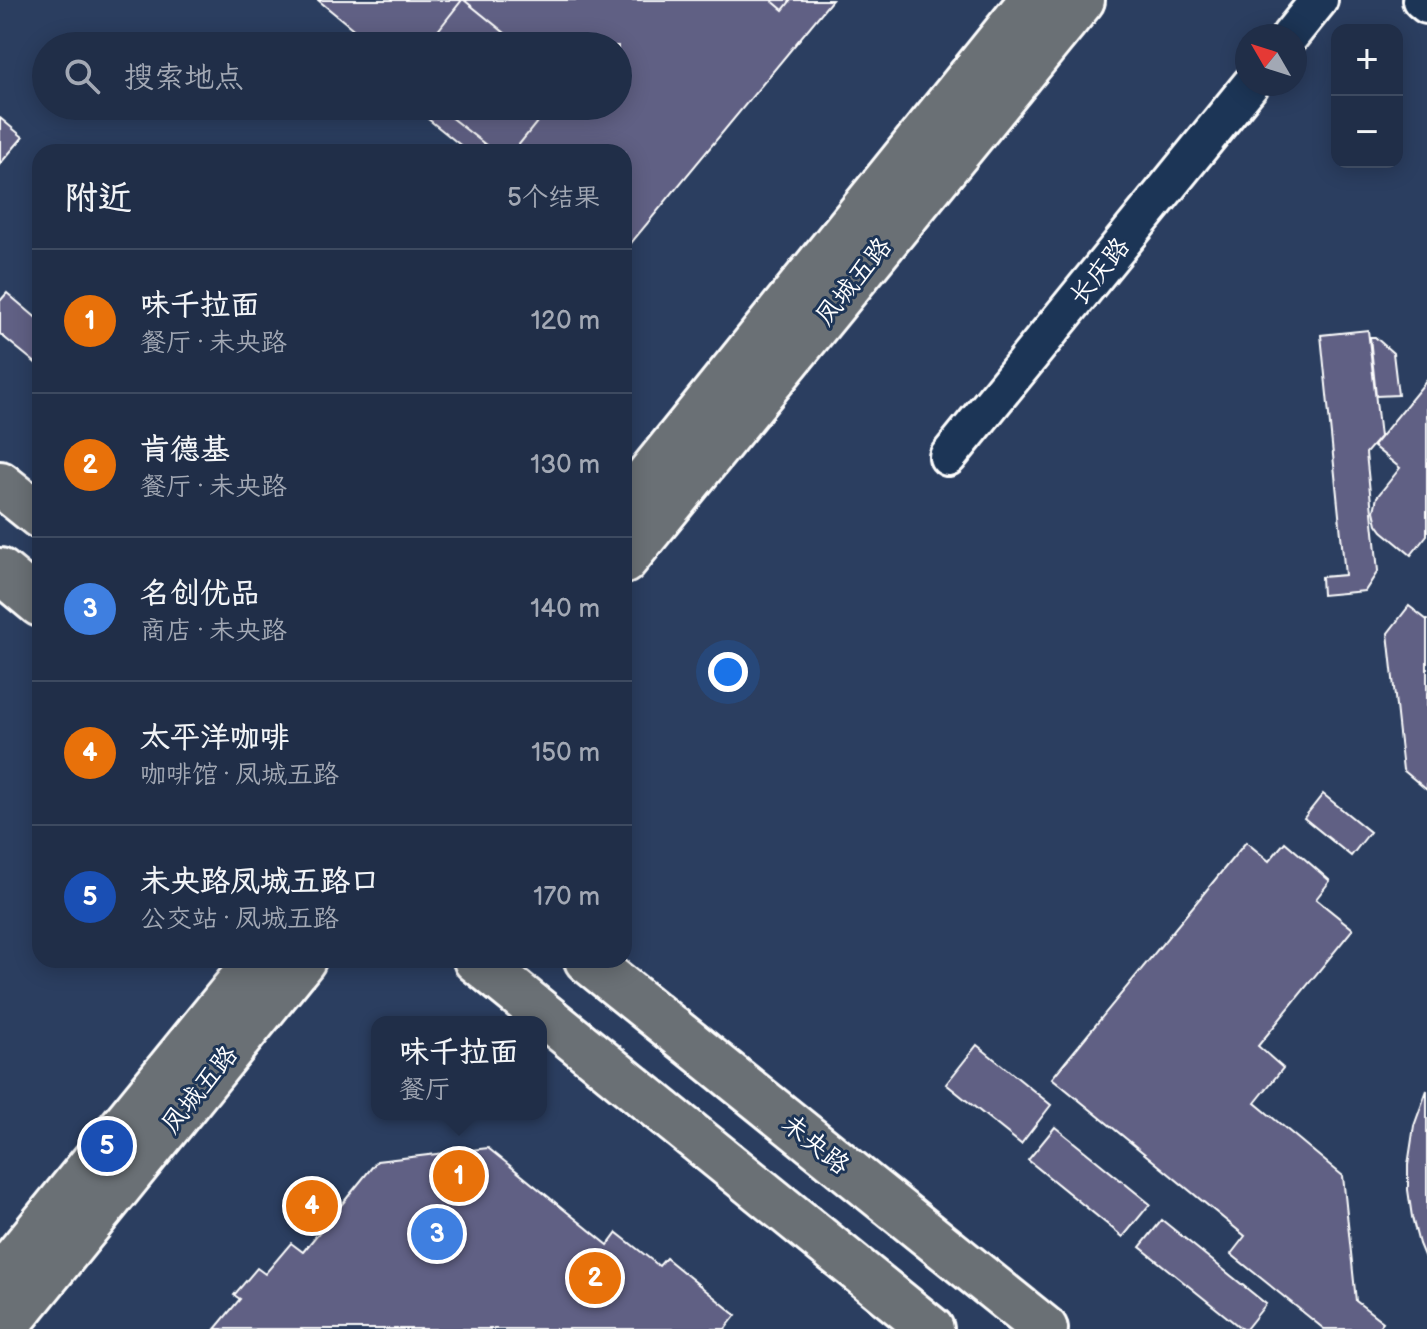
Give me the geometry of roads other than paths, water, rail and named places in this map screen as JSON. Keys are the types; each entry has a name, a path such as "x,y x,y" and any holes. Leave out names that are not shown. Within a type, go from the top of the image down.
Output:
{"main road":[{"name":"凤城五路","path":"632,496 1032,0"},
{"name":"凤城五路","path":"632,551 1082,0"},
{"path":"0,484 32,510"},
{"path":"0,571 32,597"},
{"name":"凤城五路","path":"0,1277 251,968"},
{"name":"凤城五路","path":"4,1329 297,968"},
{"path":"486,968 545,1016"},
{"name":"未央路","path":"597,968 1045,1329"},
{"path":"547,1018 931,1329"}],"street":[{"path":"1300,24 1319,0"},
{"path":"1421,0 1427,5"},
{"name":"长庆路","path":"948,457 1241,96"}],"place":[{"name":"未央路凤城五路口","path":"107,1146"},
{"name":"味千拉面","path":"459,1176"},
{"name":"太平洋咖啡","path":"312,1206"},
{"name":"名创优品","path":"437,1234"},
{"name":"肯德基","path":"595,1278"}]}
